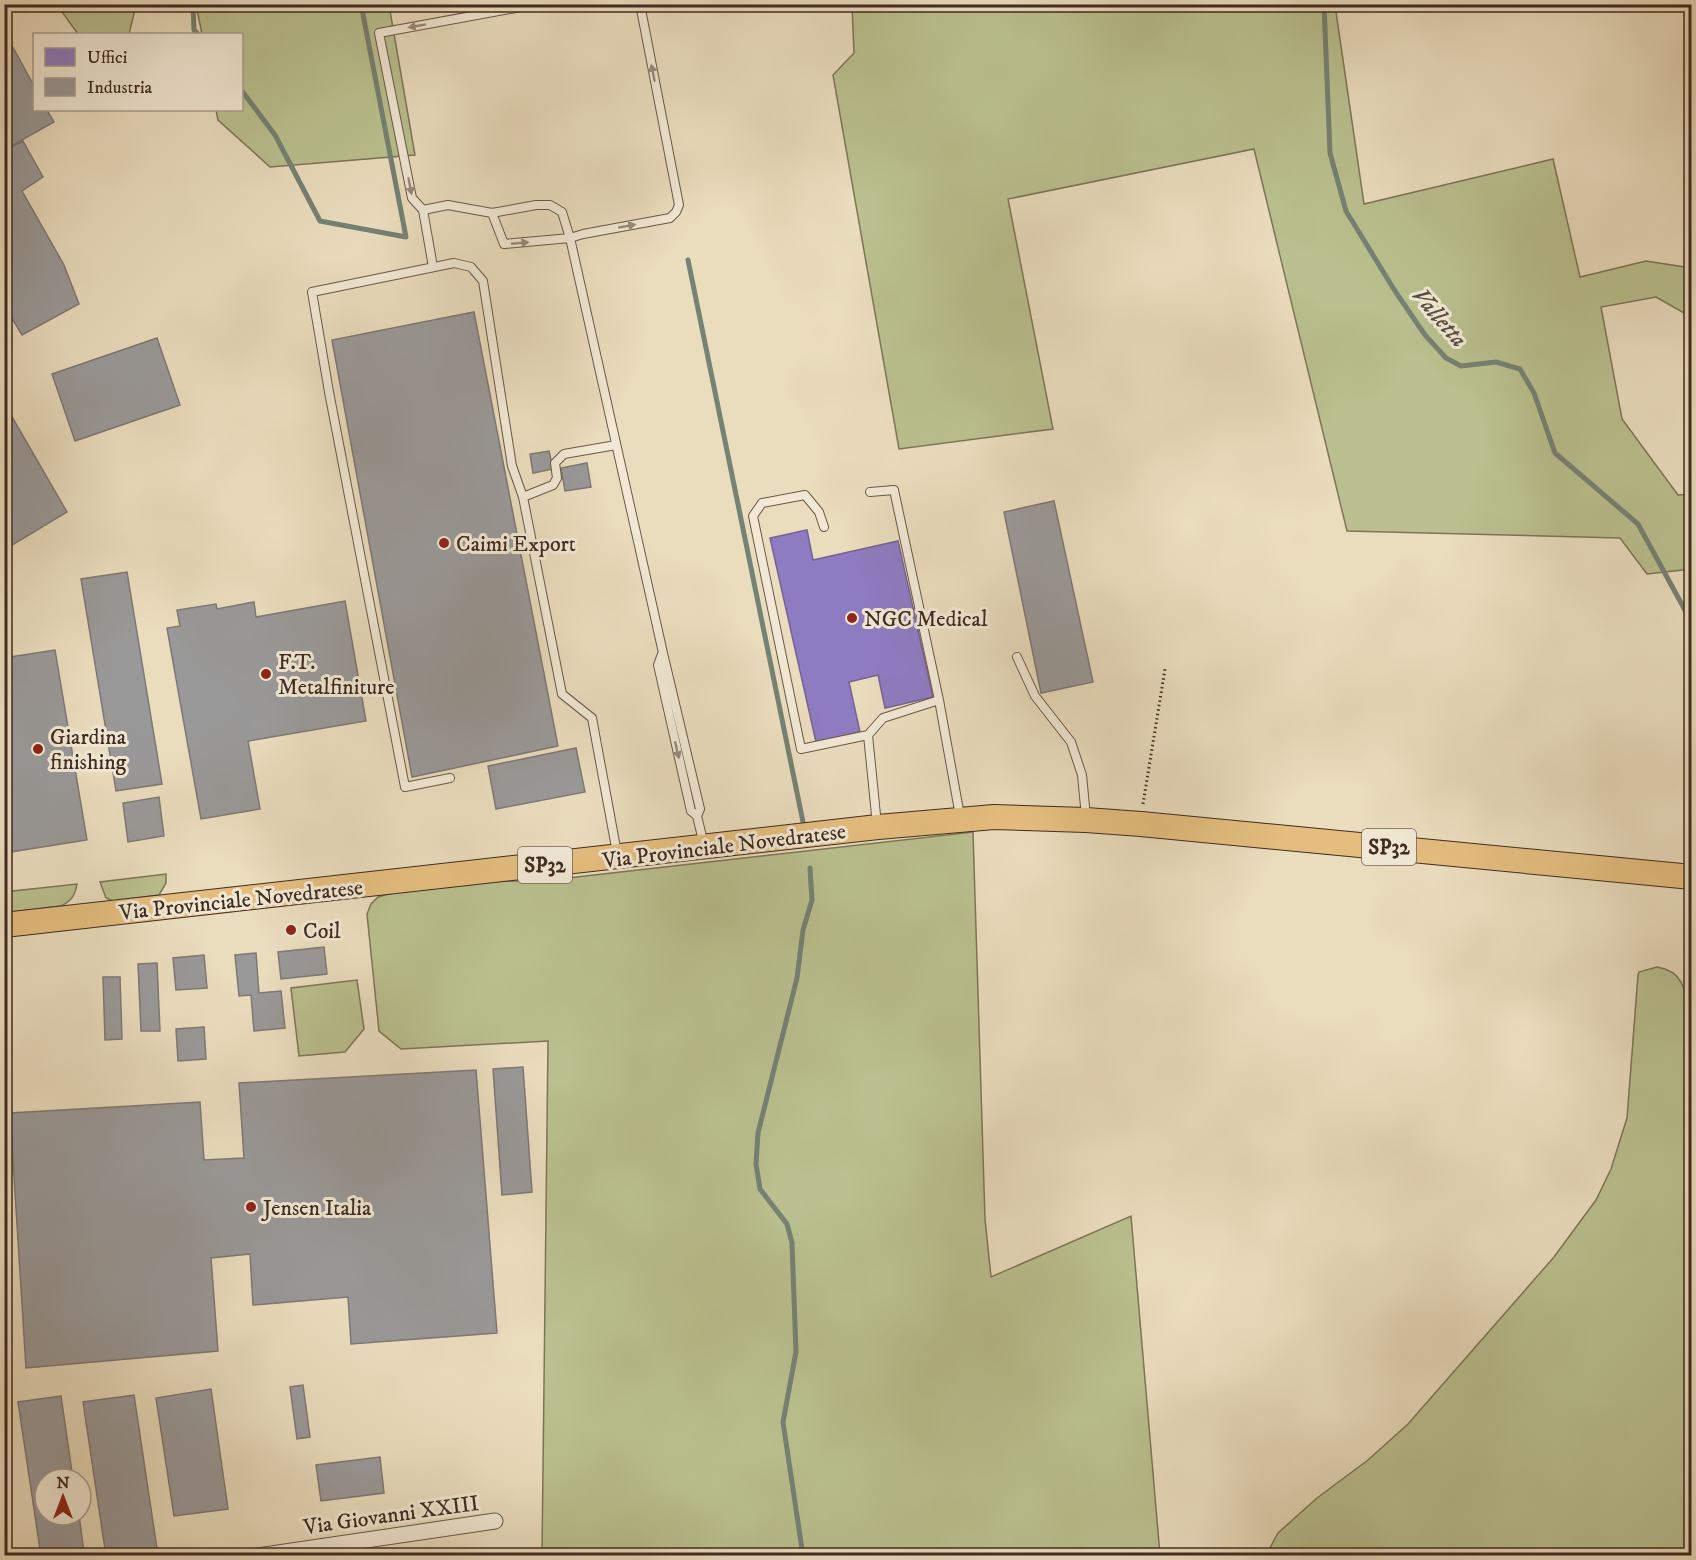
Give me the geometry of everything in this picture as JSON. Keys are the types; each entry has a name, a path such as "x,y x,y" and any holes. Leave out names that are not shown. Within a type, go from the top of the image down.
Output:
{"main road":[{"name":"Via Provinciale Novedratese","path":"4,926 878,827 993,817 1086,820"},
{"name":"SP32","path":"1086,820 1692,877"}],"street":[{"name":"Via Giovanni XXIII","path":"258,1556 495,1521"}],"lane":[{"path":"433,267 423,210 412,198 379,33 537,4"},
{"path":"492,213 504,244 570,238 670,218 676,212 679,205 640,4"},
{"path":"423,210 448,205 492,213 536,205 550,205 562,212 570,238 700,809 697,816 704,847"},
{"path":"450,778 405,787 312,292 454,263 471,267 483,281 512,466 523,497 562,694 592,718 618,857"},
{"path":"523,497 553,485 557,478 555,463 564,454 616,445"},
{"path":"870,492 894,490 939,700 961,819"},
{"path":"824,527 819,512 805,495 762,503 753,516 801,749 868,735 883,718 939,700"},
{"path":"1017,657 1035,696 1071,742 1082,775 1086,820"},
{"path":"868,735 878,827"}],"path":[{"path":"1141,824 1144,791 1165,669"}],"green space":[{"path":"57,5 136,5 129,33 77,33"},
{"path":"196,5 389,5 415,155 270,167 218,120 216,111 243,111 243,33 202,33"},
{"path":"852,5 1335,5 1364,204 1553,159 1580,277 1646,261 1691,268 1691,317 1656,297 1601,307 1622,419 1678,495 1691,494 1691,569 1647,574 1620,538 1347,531 1254,149 1008,199 1053,429 899,449 833,75 854,53"},
{"path":"973,832 985,1219 991,1277 1131,1216 1160,1555 542,1555 548,1041 401,1049 379,1031 367,914 371,904 378,897 402,890 478,882 550,880"},
{"path":"166,874 166,883 159,895 113,901 106,898 100,882"},
{"path":"77,884 72,898 61,906 5,913 4,892"},
{"path":"1657,967 1668,970 1681,981 1691,1027 1691,1555 1266,1555 1278,1533 1317,1498 1368,1460 1408,1424 1554,1257 1596,1200 1611,1169 1627,1118 1638,975 1639,972"},
{"path":"357,980 364,1029 345,1052 299,1056 291,988"}],"building: Uffici":[{"name":"NGC Medical","path":"807,530 813,560 898,541 933,697 885,708 878,675 849,682 860,732 816,742 770,538"}],"building: Industria":[{"path":"4,31 33,84 33,111 48,111 54,122 4,150"},
{"path":"23,141 43,177 22,191 64,265 79,304 22,335 4,305 4,151"},
{"name":"Caimi Export","path":"474,312 558,746 412,777 332,340"},
{"path":"157,338 180,405 75,441 52,374"},
{"path":"4,403 67,512 4,550"},
{"path":"549,451 553,469 533,473 530,454"},
{"path":"587,463 591,487 565,491 561,468"},
{"path":"1054,501 1093,682 1041,693 1004,512"},
{"path":"127,572 162,784 116,791 81,579"},
{"name":"F.T. Metalfiniture","path":"345,601 366,721 248,741 260,809 201,819 167,628 180,626 177,610 216,604 217,609 254,602 256,617"},
{"name":"Giardina finishing","path":"55,650 87,840 4,853 4,658"},
{"path":"576,748 585,792 496,809 488,766"},
{"path":"159,797 164,836 128,842 123,803"},
{"path":"324,947 327,974 281,979 278,952"},
{"path":"256,953 259,993 281,991 285,1028 254,1031 251,995 239,996 235,955"},
{"path":"204,955 207,988 176,990 173,958"},
{"path":"157,963 160,1031 141,1031 138,964"},
{"path":"103,977 120,977 122,1039 105,1040"},
{"path":"204,1027 206,1059 178,1061 176,1029"},
{"path":"523,1067 532,1192 502,1195 493,1069"},
{"name":"Jensen Italia","path":"476,1070 497,1333 351,1344 348,1297 253,1305 250,1254 211,1258 218,1351 26,1368 10,1113 200,1102 204,1160 244,1158 239,1083"},
{"path":"303,1385 310,1437 297,1439 290,1387"},
{"path":"211,1389 228,1509 174,1516 156,1398"},
{"path":"134,1395 157,1549 106,1556 83,1402"},
{"path":"61,1396 71,1467 33,1467 33,1502 18,1402"},
{"path":"380,1457 384,1493 321,1501 316,1465"},
{"path":"37,1527 81,1527 84,1553 70,1556 41,1556"}],"waterway":[{"path":"193,4 194,30 197,33"},
{"path":"243,92 275,135 320,221 406,237 361,4"},
{"name":"Valletta","path":"1324,4 1330,153 1346,211 1395,291 1425,335 1446,358 1461,366 1496,362 1520,369 1534,393 1555,453 1638,524 1692,623"},
{"path":"688,260 803,822"},
{"path":"803,1556 783,1422 796,1352 792,1243 787,1224 760,1189 756,1164 758,1133 797,978 803,930 812,900 810,868"}],"place":[{"name":"Caimi Export","path":"444,543"},
{"name":"NGC Medical","path":"852,618"},
{"name":"F.T. Metalfiniture","path":"266,674"},
{"name":"Giardina finishing","path":"38,749"},
{"name":"Coil","path":"291,930"},
{"name":"Jensen Italia","path":"251,1207"}]}
